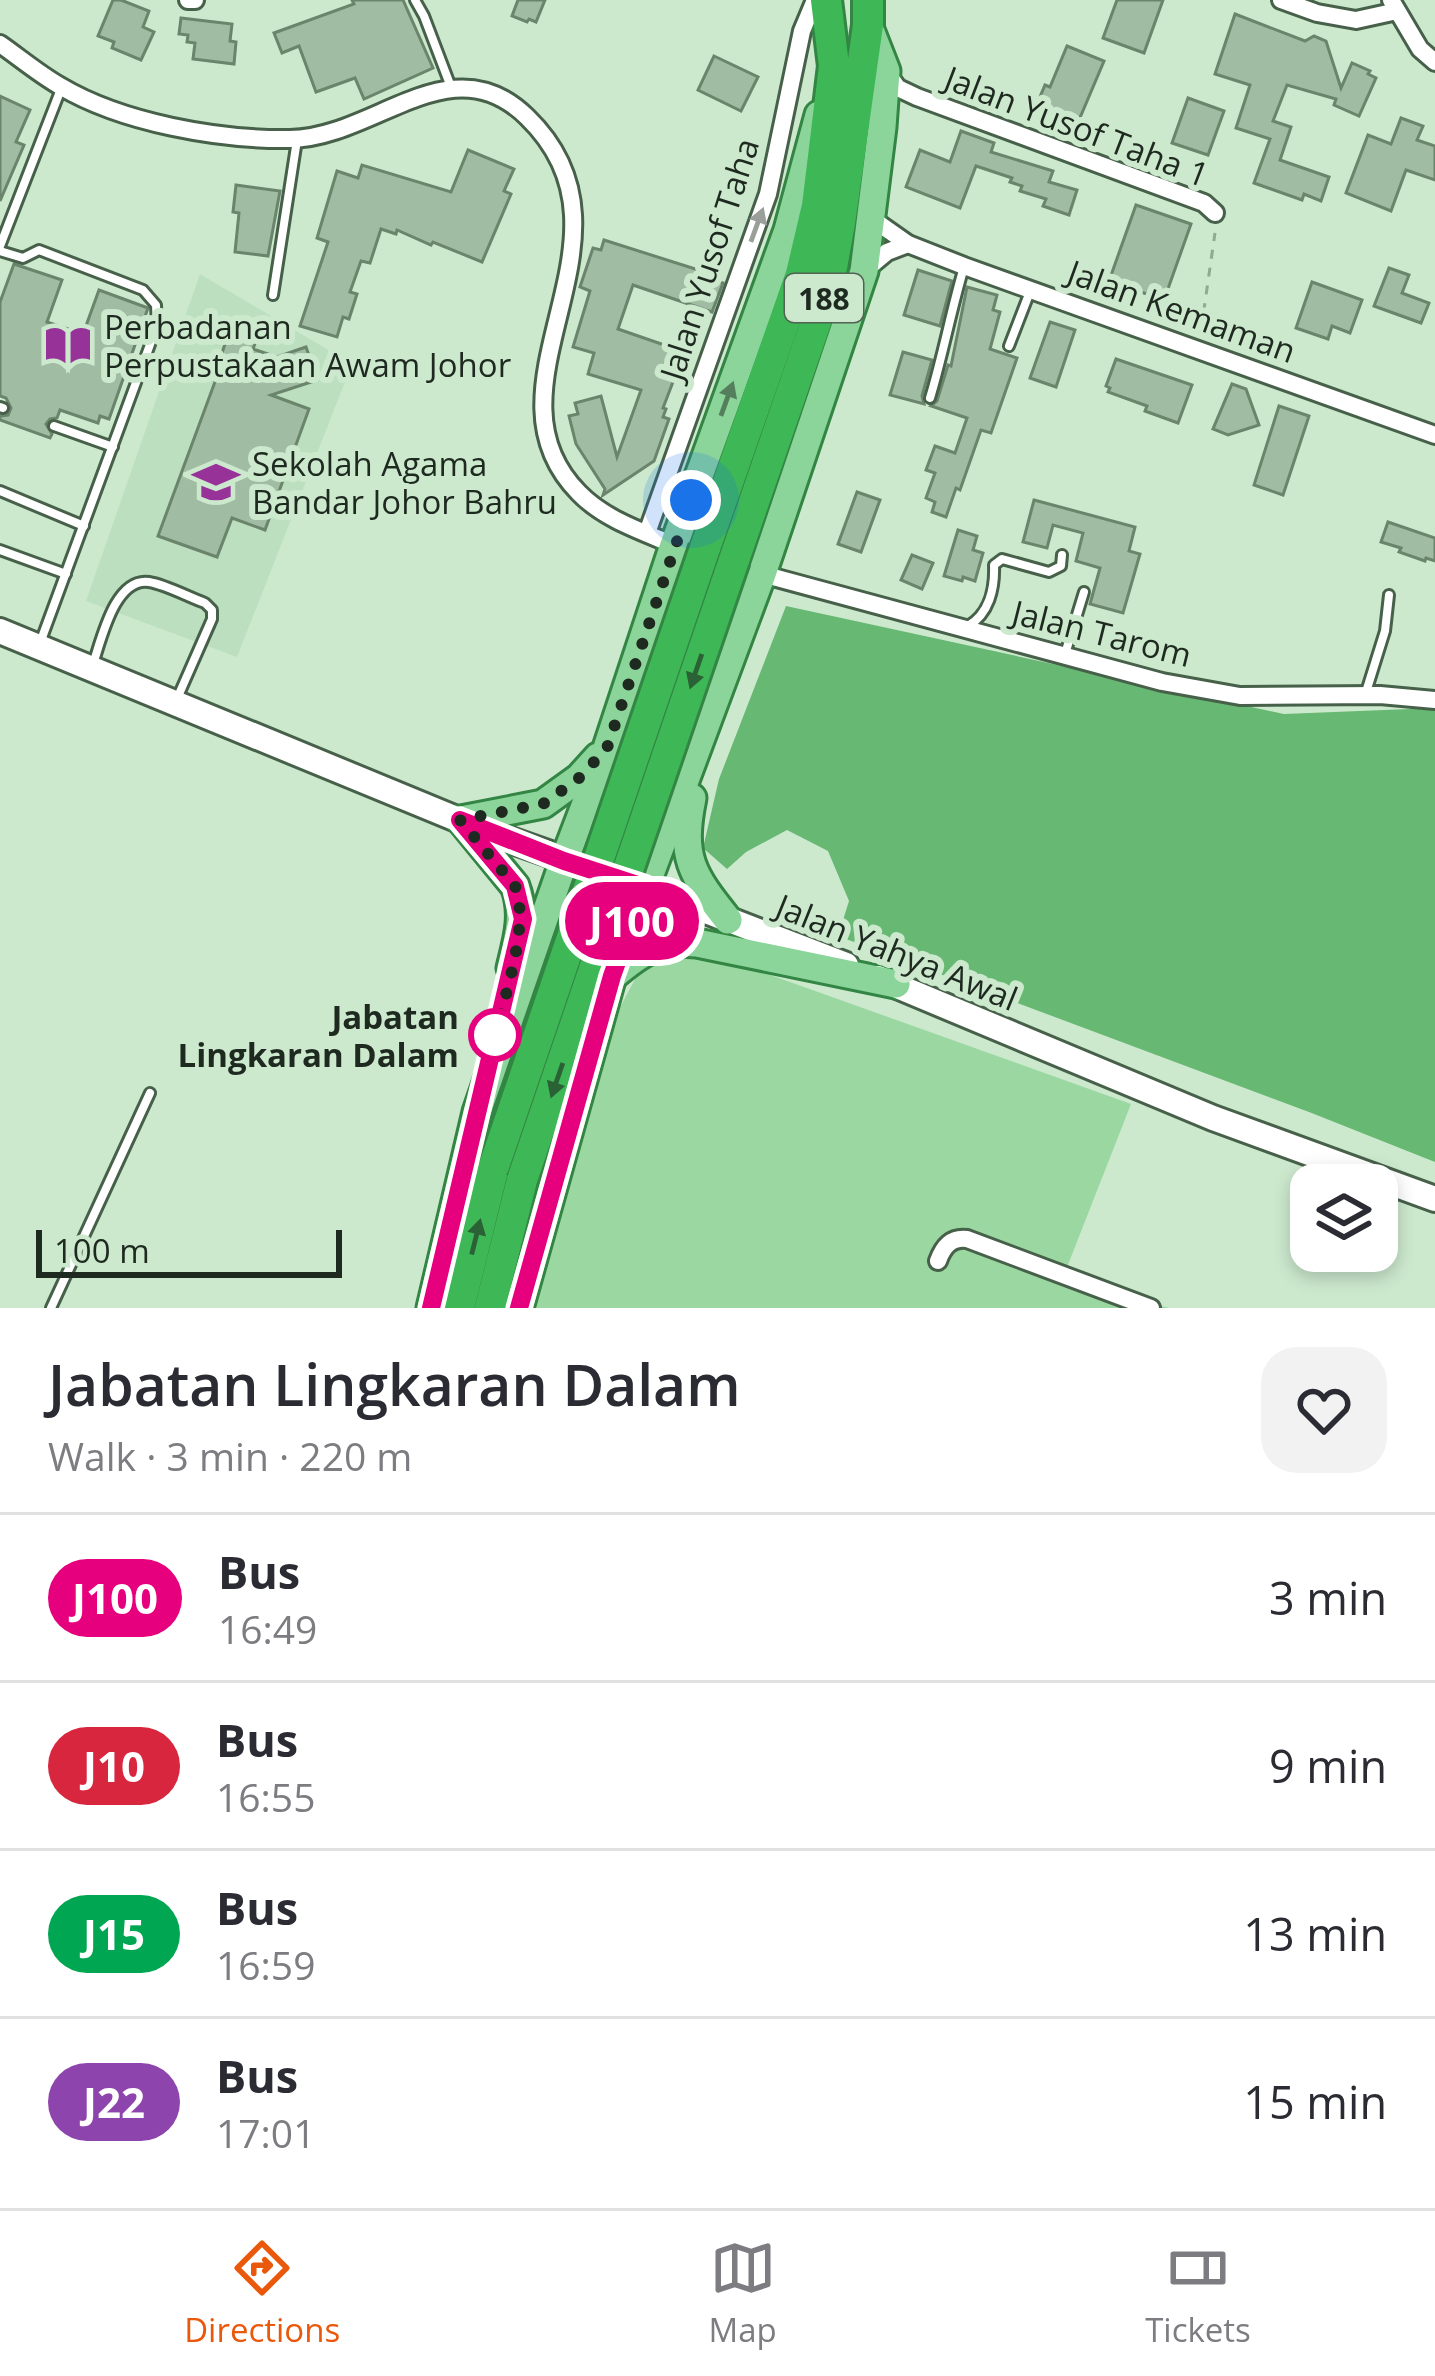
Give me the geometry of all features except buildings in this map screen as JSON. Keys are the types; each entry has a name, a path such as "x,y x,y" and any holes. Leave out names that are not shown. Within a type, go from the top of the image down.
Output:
{"highway":[{"name":"188","path":"459,1308 494,1166 690,546 801,274 817,206 833,66 826,0"},
{"name":"188","path":"490,1308 522,1180 748,567 829,284 869,8"}],"main road":[{"path":"728,920 696,875 685,832 748,567 864,271 886,71 869,8"},
{"path":"477,1112 564,861 690,546"},
{"name":"Jalan Yahya Awal","path":"0,632 564,861 896,984 1213,1118 1435,1198"},
{"path":"519,1308 612,976 709,717"},
{"path":"431,1308 523,919 515,886 460,820 543,804 579,778 607,748"},
{"path":"590,794 593,811 616,830 646,830 674,808"},
{"path":"612,976 652,947 674,941 896,984"}],"street":[{"name":"Jalan Yusof Taha","path":"647,533 768,194 802,31 815,0"},
{"path":"1281,0 1356,20 1394,5 1420,49 1435,62"},
{"path":"0,44 62,87 106,107 253,139 331,133 451,87 478,87 502,96 528,117 550,145 566,175 574,207 574,242 543,378 543,422 560,469 602,511 647,533 690,546"},
{"name":"Jalan Yusof Taha 1","path":"886,71 898,88 917,97 1204,203 1214,213"},
{"name":"Jalan Yusof Taha 1","path":"882,127 917,97"},
{"name":"Jalan Kemaman","path":"871,218 908,244 964,266 1435,435"},
{"path":"864,271 887,252 908,244"},
{"name":"Jalan Tarom","path":"748,567 958,627 1066,649 1162,682 1240,696 1366,691 1435,700"},
{"path":"938,1261 948,1244 967,1239 1151,1308"}],"lane":[{"path":"415,0 451,87"},
{"path":"39,647 157,325 156,305 142,290 39,250 23,258 0,248 62,87"},
{"path":"273,295 297,139"},
{"path":"930,398 964,266"},
{"path":"1010,346 1031,288"},
{"path":"54,426 113,447"},
{"path":"0,491 84,526"},
{"path":"0,550 66,574"},
{"path":"958,627 980,619 989,603 994,565 1002,560 1049,572 1061,566 1062,555"},
{"path":"91,668 119,596 132,585 146,581 205,603 212,610 212,619 175,704"},
{"path":"1066,649 1084,592"},
{"path":"1366,691 1387,622 1389,595"},
{"path":"51,1308 150,1093"}],"path":[{"path":"1198,349 1214,213"}],"shaded area":[{"name":"Sekolah Agama Bandar Johor Bahru","path":"200,274 352,364 237,657 86,601"}],"green space":[{"path":"786,606 1284,714 1435,708 1435,1162 838,936 849,901 828,851 787,830 746,852 727,869 703,848 719,779"},
{"path":"671,954 726,959 1131,1104 1062,1280 1169,1308 530,1308 616,1015 642,966"}],"bus line":[{"name":"J100","path":"431,1308 523,919 515,886 460,820 644,887 612,976 519,1308"}],"place":[{"name":"Perbadanan Perpustakaan Awam Johor","path":"68,345"},
{"name":"Sekolah Agama Bandar Johor Bahru","path":"216,482"},
{"name":"Jabatan Lingkaran Dalam","path":"495,1035"}],"route":[{"path":"495,1035 523,919 520,896 460,820 543,804 579,778 607,748 691,500"}]}
